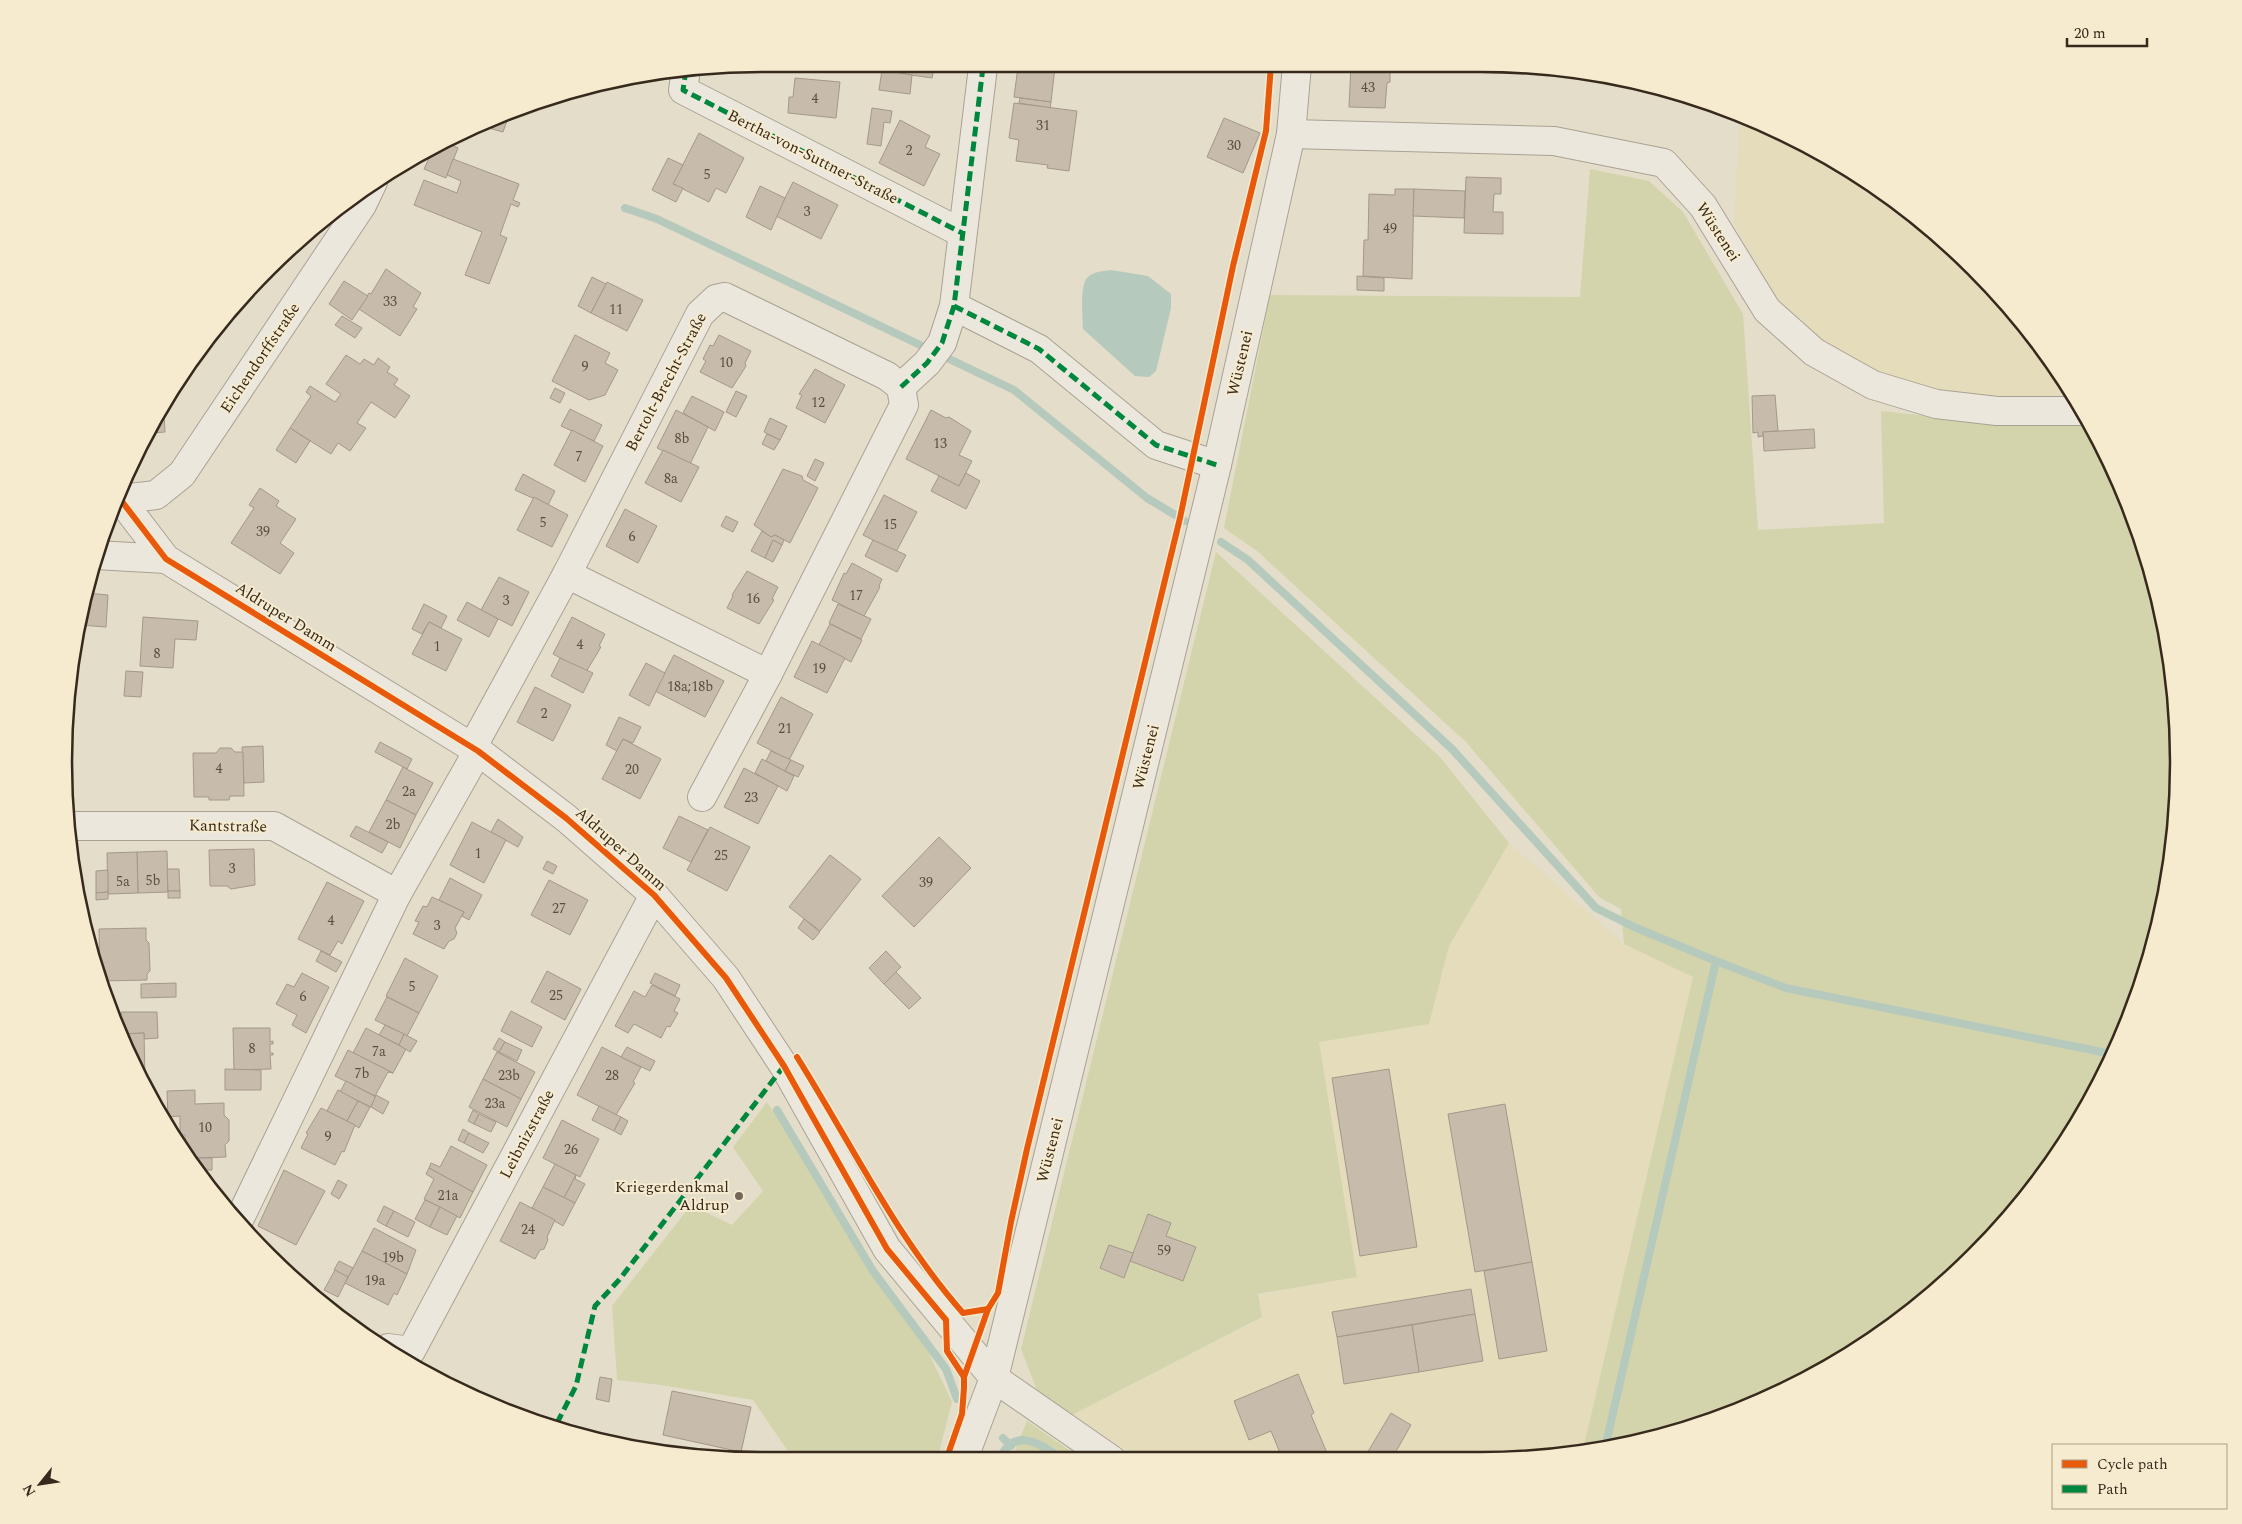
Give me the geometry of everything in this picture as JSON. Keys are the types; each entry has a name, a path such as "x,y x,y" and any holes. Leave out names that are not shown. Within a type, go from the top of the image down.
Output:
{"street":[{"path":"702,797 768,674 904,405 901,387 934,353 954,306 982,72"},
{"name":"Wüstenei","path":"966,1452 994,1378 1217,465 1291,134 1296,72"},
{"name":"Bertha-von-Suttner-Straße","path":"685,77 683,90 962,233"},
{"name":"Wüstenei","path":"1291,134 1554,141 1664,163 1704,206 1767,310 1814,352 1873,385 1936,404 1997,411 2073,410"},
{"name":"Eichendorffstraße","path":"126,497 156,495 182,474 365,199"},
{"name":"Bertolt-Brecht-Straße","path":"475,749 700,314 716,299 725,296 887,376 901,387"},
{"path":"954,306 1039,349 1156,445 1217,465"},
{"name":"Aldruper Damm","path":"123,503 166,559 475,749 566,818 654,896 726,978 742,1002 784,1066 887,1249 994,1378 1100,1452"},
{"path":"104,555 166,559"},
{"path":"567,574 768,674"},
{"path":"242,1214 397,894 475,749"},
{"name":"Kantstraße","path":"76,826 274,826 397,894"},
{"name":"Leibnizstraße","path":"403,1350 411,1351 654,896"}],"shaded area":[{"path":"1740,123 1825,165 1900,215 1935,244 1968,274 1998,307 2027,342 2064,397 1997,398 1934,389 1877,371 1821,342 1777,300 1734,225"},
{"path":"1111,270 1148,276 1171,294 1171,308 1156,371 1149,377 1135,376 1083,329 1082,294 1085,281 1093,274"},
{"path":"1509,843 1624,944 1693,977 1585,1443 1525,1450 1480,1452 1131,1452 1072,1415 1262,1318 1258,1295 1357,1277 1319,1041 1429,1024 1449,946"}],"green space":[{"path":"1590,169 1649,181 1683,212 1743,314 1758,530 1884,523 1881,411 1984,422 2080,422 2117,498 2133,540 2146,584 2164,672 2170,762 2164,852 2146,940 2133,984 2117,1026 2077,1107 2027,1182 1998,1217 1968,1250 1900,1309 1825,1359 1744,1399 1702,1415 1658,1428 1585,1443 1693,977 1624,944 1621,909 1599,897 1466,742 1257,551 1224,528 1270,295 1580,297"},
{"path":"1216,552 1440,757 1509,843 1449,946 1429,1024 1319,1042 1357,1277 1258,1294 1262,1317 1072,1415 1038,1393 1021,1349"},
{"path":"767,1102 926,1347 952,1402 939,1452 789,1452 753,1400 617,1380 612,1306 691,1205 732,1225 763,1191 733,1147"},
{"path":"1027,1421 1074,1452 1014,1452"}],"building":[{"path":"882,72 912,75 910,94 879,90"},
{"path":"890,72 933,72 932,78"},
{"path":"1017,72 1054,72 1051,102 1014,97"},
{"path":"1351,72 1390,72 1385,108 1349,107"},
{"path":"795,78 840,82 836,118 788,113 789,97 793,97"},
{"path":"1020,98 1051,102 1050,108 1019,103"},
{"path":"1014,103 1077,111 1069,171 1047,168 1048,165 1016,161 1019,140 1009,138"},
{"path":"872,108 892,111 890,123 884,122 881,146 867,144"},
{"path":"1224,118 1260,133 1243,173 1207,157"},
{"path":"900,120 930,136 925,147 940,154 924,186 879,163"},
{"path":"507,122 503,132 490,129"},
{"path":"699,133 744,158 726,193 716,188 709,202 673,184"},
{"path":"454,146 458,148 446,178 424,169 429,159"},
{"path":"668,158 683,165 673,184 683,188 676,202 652,190"},
{"path":"453,159 519,184 513,200 520,203 518,207 511,204 500,235 507,238 489,284 465,275 482,232 414,205 424,180 457,193 461,181 447,175"},
{"path":"1466,177 1501,178 1501,194 1494,194 1493,212 1503,212 1503,234 1464,233"},
{"path":"793,182 838,205 821,239 776,216"},
{"path":"760,186 785,198 771,230 746,217"},
{"path":"1395,189 1414,189 1412,279 1363,276 1364,240 1368,240 1369,194 1395,195"},
{"path":"1414,189 1465,191 1464,218 1413,216"},
{"path":"386,269 421,293 413,307 417,309 400,336 359,309 369,293 371,294"},
{"path":"1357,276 1384,278 1384,291 1357,290"},
{"path":"592,277 606,284 591,313 578,306"},
{"path":"344,281 368,296 352,320 329,304"},
{"path":"607,282 643,300 627,331 591,313"},
{"path":"342,316 362,328 355,338 335,325"},
{"path":"575,335 610,353 605,363 618,370 605,395 589,400 552,381"},
{"path":"719,335 751,351 745,363 746,366 732,388 700,372 706,361 703,359 710,345 713,346"},
{"path":"346,355 360,364 364,359 374,365 378,358 390,367 387,372 398,379 394,385 410,396 395,418 371,402 357,423 366,428 350,451 338,443 331,454 290,428 311,396 306,392 310,386 335,402 341,394 326,384"},
{"path":"815,369 845,385 825,423 796,408 802,395 799,394"},
{"path":"555,388 565,393 560,403 550,398"},
{"path":"736,391 747,396 736,417 726,412"},
{"path":"1775,395 1778,431 1763,432 1763,436 1758,437 1758,432 1753,433 1752,396"},
{"path":"692,396 724,412 715,431 683,413"},
{"path":"570,409 602,425 594,441 561,426"},
{"path":"676,410 708,427 690,464 657,448"},
{"path":"931,410 946,418 949,417 971,431 959,455 972,461 959,486 906,459"},
{"path":"164,418 165,432 157,433"},
{"path":"770,418 787,426 780,440 764,432"},
{"path":"290,428 310,441 296,463 276,450"},
{"path":"1814,429 1815,448 1764,451 1763,432"},
{"path":"572,430 603,446 585,482 554,465"},
{"path":"767,434 780,440 774,450 762,444"},
{"path":"663,450 699,467 681,502 645,483"},
{"path":"815,459 824,463 815,481 807,476"},
{"path":"783,469 802,476 803,480 818,488 790,543 775,535 771,537 754,525"},
{"path":"966,473 980,481 966,509 931,491 939,476 959,486"},
{"path":"523,474 555,491 548,505 515,490"},
{"path":"260,488 279,501 276,506 296,519 280,543 294,553 280,574 231,543 254,508 249,505"},
{"path":"884,495 917,512 896,552 863,535"},
{"path":"534,497 568,515 552,547 517,530"},
{"path":"625,509 657,526 638,563 606,546"},
{"path":"726,516 738,522 733,532 721,526"},
{"path":"762,531 771,537 775,535 784,540 782,545 773,540 765,558 751,551"},
{"path":"773,540 782,545 773,562 765,558"},
{"path":"873,540 906,555 897,572 865,556"},
{"path":"852,563 882,579 880,587 864,616 832,600 844,573 846,574"},
{"path":"747,571 778,587 772,599 774,600 759,624 727,608 732,595"},
{"path":"499,577 529,592 512,626 481,610"},
{"path":"94,594 108,595 106,627 86,625"},
{"path":"467,602 498,619 489,637 457,620"},
{"path":"424,604 447,616 441,628 429,622 422,634 412,629"},
{"path":"838,604 871,619 861,639 829,623"},
{"path":"143,617 198,621 196,640 175,639 173,668 140,666"},
{"path":"572,617 605,634 599,646 601,647 586,672 553,654"},
{"path":"429,622 462,639 446,671 412,654"},
{"path":"830,624 862,640 851,662 819,645"},
{"path":"812,641 845,658 827,693 794,677"},
{"path":"674,655 724,681 705,717 655,691"},
{"path":"560,658 593,673 583,693 551,676"},
{"path":"646,663 665,673 649,706 629,695"},
{"path":"126,671 143,672 141,697 124,696"},
{"path":"535,687 571,705 553,741 517,722"},
{"path":"781,697 813,714 789,760 757,743"},
{"path":"619,717 641,727 633,743 623,739 617,751 606,745"},
{"path":"623,739 661,759 640,799 602,779"},
{"path":"380,742 412,759 407,769 375,752"},
{"path":"263,746 264,782 244,783 242,747"},
{"path":"220,748 231,748 235,752 243,752 244,796 230,796 229,800 209,800 209,797 194,797 193,753 216,753"},
{"path":"771,751 791,760 785,771 766,761"},
{"path":"762,759 794,776 787,791 755,773"},
{"path":"791,760 804,766 798,777 785,771"},
{"path":"403,767 433,783 416,815 386,800"},
{"path":"744,768 778,786 758,824 724,807"},
{"path":"386,800 416,815 400,848 369,832"},
{"path":"679,816 708,830 691,862 663,848"},
{"path":"498,819 523,837 518,847 491,832"},
{"path":"472,822 506,840 484,883 450,865"},
{"path":"356,826 388,842 382,853 350,836"},
{"path":"710,827 750,847 727,891 687,870"},
{"path":"939,837 971,868 914,927 882,896"},
{"path":"254,849 255,885 231,889 227,886 210,886 209,850"},
{"path":"167,851 168,892 138,893 137,852"},
{"path":"137,852 138,893 108,894 107,853"},
{"path":"830,855 861,879 820,931 789,907"},
{"path":"547,861 557,866 553,874 543,869"},
{"path":"167,869 179,869 180,891 168,891"},
{"path":"108,870 108,892 96,893 96,871"},
{"path":"450,878 482,895 469,920 462,916 464,912 439,900"},
{"path":"549,880 588,900 570,935 531,915"},
{"path":"327,882 364,901 342,944 338,941 330,955 298,939"},
{"path":"168,891 180,891 180,898 168,898"},
{"path":"108,892 108,899 96,900 96,893"},
{"path":"432,897 464,912 455,928 457,933 454,939 449,941 444,949 413,934 419,922 415,921 423,906 427,907"},
{"path":"804,919 820,932 813,940 798,928"},
{"path":"146,928 146,940 149,943 150,971 147,974 147,980 108,981 99,952 99,929"},
{"path":"321,951 342,962 336,972 316,961"},
{"path":"886,951 901,967 884,984 869,968"},
{"path":"405,958 438,976 419,1013 386,996"},
{"path":"547,971 581,989 565,1020 531,1002"},
{"path":"896,972 921,998 909,1009 884,984"},
{"path":"302,973 329,987 306,1033 292,1025 297,1015 276,1004 287,984 294,987"},
{"path":"655,973 680,985 675,996 650,983"},
{"path":"176,983 176,997 141,998 141,984"},
{"path":"652,985 680,999 674,1011 678,1013 670,1027 667,1026 661,1038 634,1024 628,1033 615,1026 634,991 645,997"},
{"path":"387,997 419,1013 407,1036 375,1020"},
{"path":"511,1011 542,1027 532,1047 501,1031"},
{"path":"121,1012 157,1012 158,1038 144,1039 144,1033 129,1034"},
{"path":"385,1025 404,1034 399,1045 379,1035"},
{"path":"233,1028 270,1028 270,1042 273,1041 273,1044 270,1044 270,1053 273,1053 273,1055 270,1055 271,1069 234,1070"},
{"path":"366,1028 406,1049 393,1073 353,1053"},
{"path":"144,1033 145,1068 144,1067 129,1034"},
{"path":"404,1034 417,1041 410,1052 399,1045"},
{"path":"499,1038 505,1042 499,1052 493,1049"},
{"path":"505,1042 522,1050 517,1061 499,1052"},
{"path":"602,1047 641,1067 633,1082 635,1083 616,1115 577,1095"},
{"path":"627,1047 655,1061 650,1071 621,1057"},
{"path":"348,1050 393,1073 388,1072 375,1096 335,1076"},
{"path":"497,1052 535,1072 521,1099 483,1079"},
{"path":"225,1069 261,1070 261,1090 225,1090"},
{"path":"1389,1069 1417,1247 1360,1256 1332,1078"},
{"path":"483,1079 521,1099 507,1127 469,1107"},
{"path":"346,1081 376,1097 371,1107 340,1092"},
{"path":"195,1090 195,1104 224,1103 224,1115 229,1120 229,1141 225,1145 226,1157 198,1158 185,1139 185,1135 180,1131 180,1116 171,1117 168,1111 167,1091"},
{"path":"338,1090 358,1101 347,1121 327,1111"},
{"path":"376,1095 389,1102 383,1114 371,1107"},
{"path":"358,1101 370,1107 359,1128 347,1121"},
{"path":"1505,1104 1532,1262 1475,1272 1448,1114"},
{"path":"599,1106 621,1117 614,1131 592,1120"},
{"path":"321,1108 355,1125 344,1152 342,1151 335,1165 301,1148 308,1134 306,1133"},
{"path":"473,1110 479,1114 474,1124 468,1121"},
{"path":"479,1114 496,1122 491,1132 474,1124"},
{"path":"621,1117 628,1121 621,1135 614,1131"},
{"path":"562,1120 599,1139 580,1177 543,1158"},
{"path":"463,1129 469,1133 464,1143 458,1140"},
{"path":"469,1133 489,1143 483,1153 464,1143"},
{"path":"451,1146 487,1165 473,1192 429,1168 431,1163 440,1167"},
{"path":"198,1158 212,1158 212,1170 207,1170"},
{"path":"555,1164 576,1175 564,1198 543,1187"},
{"path":"429,1168 473,1192 460,1218 424,1199 434,1179 426,1174"},
{"path":"284,1170 325,1191 296,1245 258,1226"},
{"path":"576,1175 575,1179 585,1184 575,1203 564,1198"},
{"path":"338,1180 347,1185 339,1199 331,1194"},
{"path":"543,1187 575,1203 563,1226 532,1208"},
{"path":"425,1200 440,1207 430,1227 415,1219"},
{"path":"520,1202 555,1220 544,1249 540,1250 535,1259 500,1241"},
{"path":"384,1206 394,1211 386,1226 377,1221"},
{"path":"440,1207 457,1216 447,1235 430,1227"},
{"path":"394,1211 415,1222 408,1237 386,1226"},
{"path":"1148,1214 1171,1223 1166,1236 1196,1247 1183,1281 1130,1261"},
{"path":"374,1228 416,1250 407,1274 362,1251"},
{"path":"1109,1245 1133,1253 1124,1278 1100,1268"},
{"path":"362,1251 407,1274 397,1295 394,1293 388,1305 345,1283"},
{"path":"339,1261 353,1268 348,1277 334,1270"},
{"path":"1532,1262 1547,1351 1499,1359 1484,1271"},
{"path":"335,1270 348,1277 338,1297 324,1290"},
{"path":"1471,1289 1475,1314 1337,1337 1332,1312"},
{"path":"1475,1314 1483,1361 1419,1372 1412,1325"},
{"path":"1412,1325 1419,1372 1344,1384 1337,1337"},
{"path":"1298,1374 1314,1413 1311,1415 1327,1452 1280,1452 1271,1431 1249,1440 1234,1401"},
{"path":"600,1377 612,1379 609,1402 596,1399"},
{"path":"672,1391 751,1407 741,1451 663,1435"},
{"path":"1391,1413 1411,1425 1396,1452 1368,1452"}],"waterway":[{"path":"625,208 657,219 1014,390 1147,498 1185,521"},
{"path":"1221,542 1248,560 1452,749 1596,908 1634,927 1716,961"},
{"path":"1607,1439 1716,961 1786,988 2105,1053"},
{"path":"777,1110 873,1271 946,1369 957,1399"},
{"path":"1003,1438 1011,1446"},
{"path":"1003,1452 1013,1443 1021,1440 1038,1444 1051,1452"}],"marked path":[{"path":"901,387 927,363 942,343 954,306 982,72"},
{"path":"685,77 683,90 962,233"},
{"path":"954,306 1039,349 1156,445 1217,465"},
{"path":"558,1420 576,1386 595,1306 619,1280 784,1066"}],"cycle path":[{"path":"964,1377 988,1309 998,1293 1027,1149 1180,518 1233,266 1266,131 1270,72"},
{"path":"123,503 166,559 478,751 566,818 654,895 726,978 784,1066 887,1249 946,1320 947,1351 964,1377 962,1414 949,1452"},
{"path":"797,1057 895,1221 939,1284 963,1313 988,1309"}],"place":[{"name":"Kriegerdenkmal Aldrup","path":"739,1196"}]}
